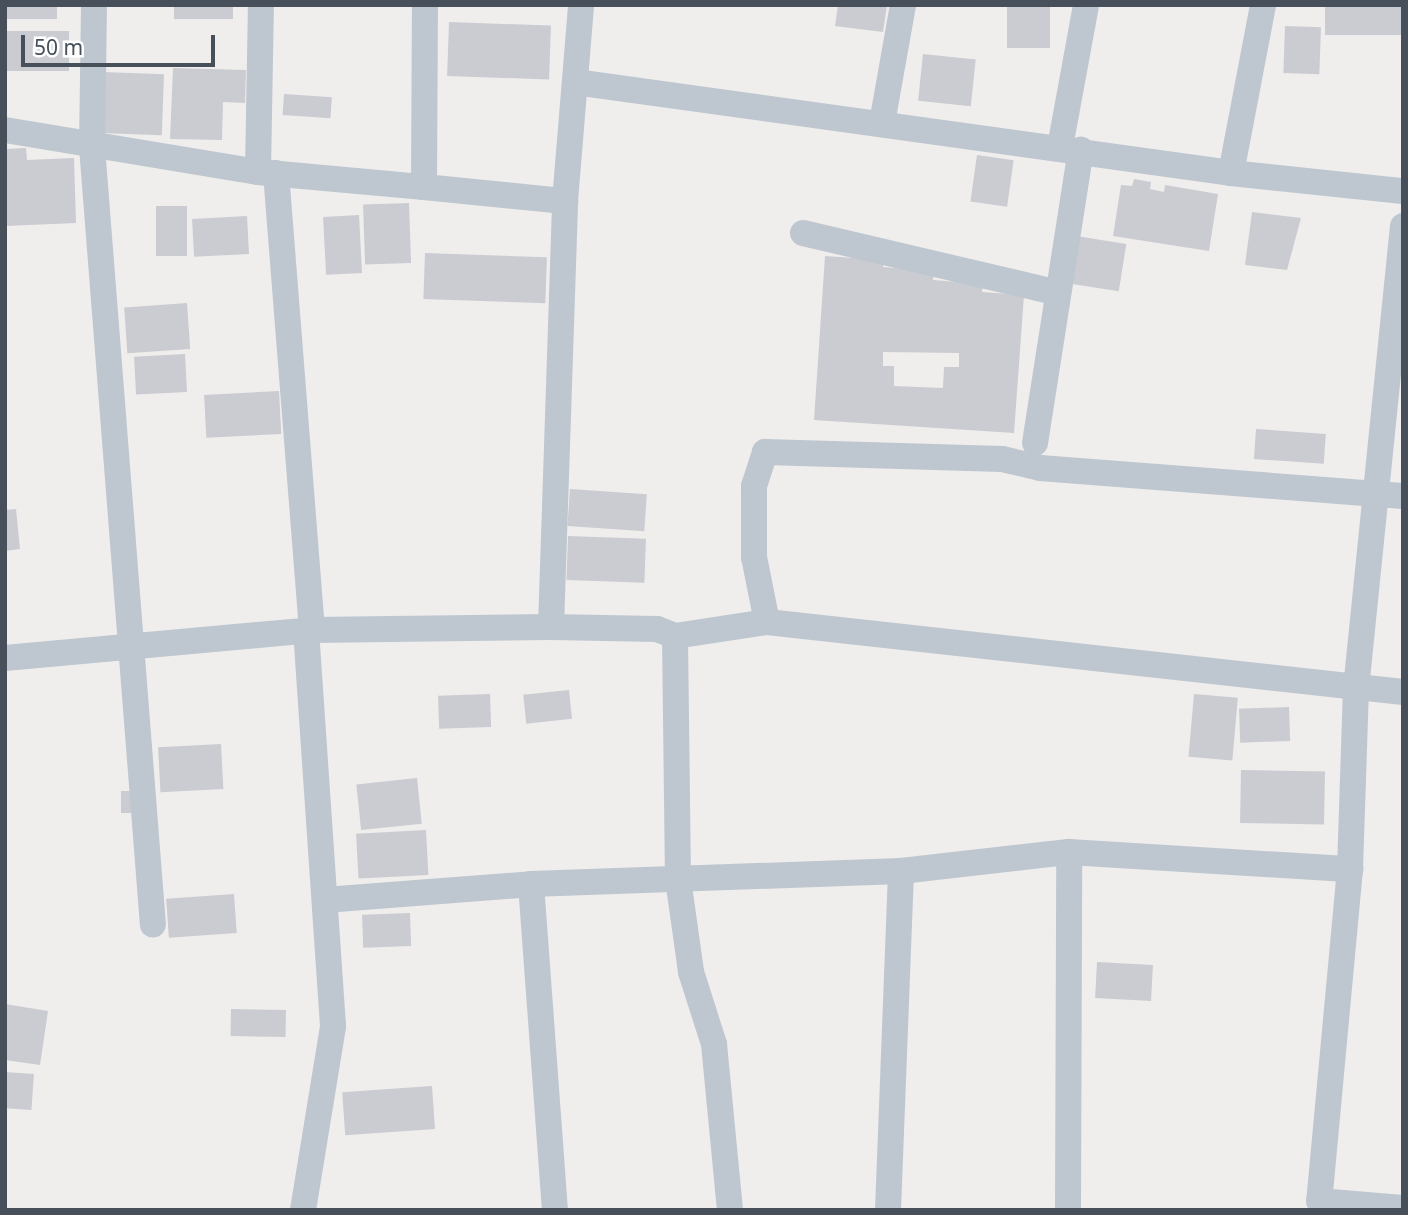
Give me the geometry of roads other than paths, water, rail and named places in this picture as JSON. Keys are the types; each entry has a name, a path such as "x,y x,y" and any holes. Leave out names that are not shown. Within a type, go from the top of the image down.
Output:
{"street":[{"path":"94,5 92,147 153,926"},
{"path":"261,5 267,173 309,630 333,1026 303,1210"},
{"path":"424,187 425,5"},
{"path":"551,627 565,201 581,5"},
{"path":"882,122 903,5"},
{"path":"1035,443 1058,293 1086,5"},
{"path":"1231,173 1263,5"},
{"path":"575,82 882,122 1231,173 1403,191"},
{"path":"5,130 92,147 267,173 565,201"},
{"path":"1403,226 1356,688 1350,869 1319,1201 1403,1208"},
{"path":"803,233 1058,293"},
{"path":"767,622 754,557 754,486 765,452 1002,459 1040,468 1403,496"},
{"path":"5,657 309,630 551,627 657,629 675,636 767,622 1403,692"},
{"path":"675,636 678,878 691,972 714,1044 730,1210"},
{"path":"325,900 531,884 901,871 1069,852 1350,869"},
{"path":"1068,1210 1069,852"},
{"path":"888,1210 901,871"},
{"path":"531,884 555,1210"}]}
